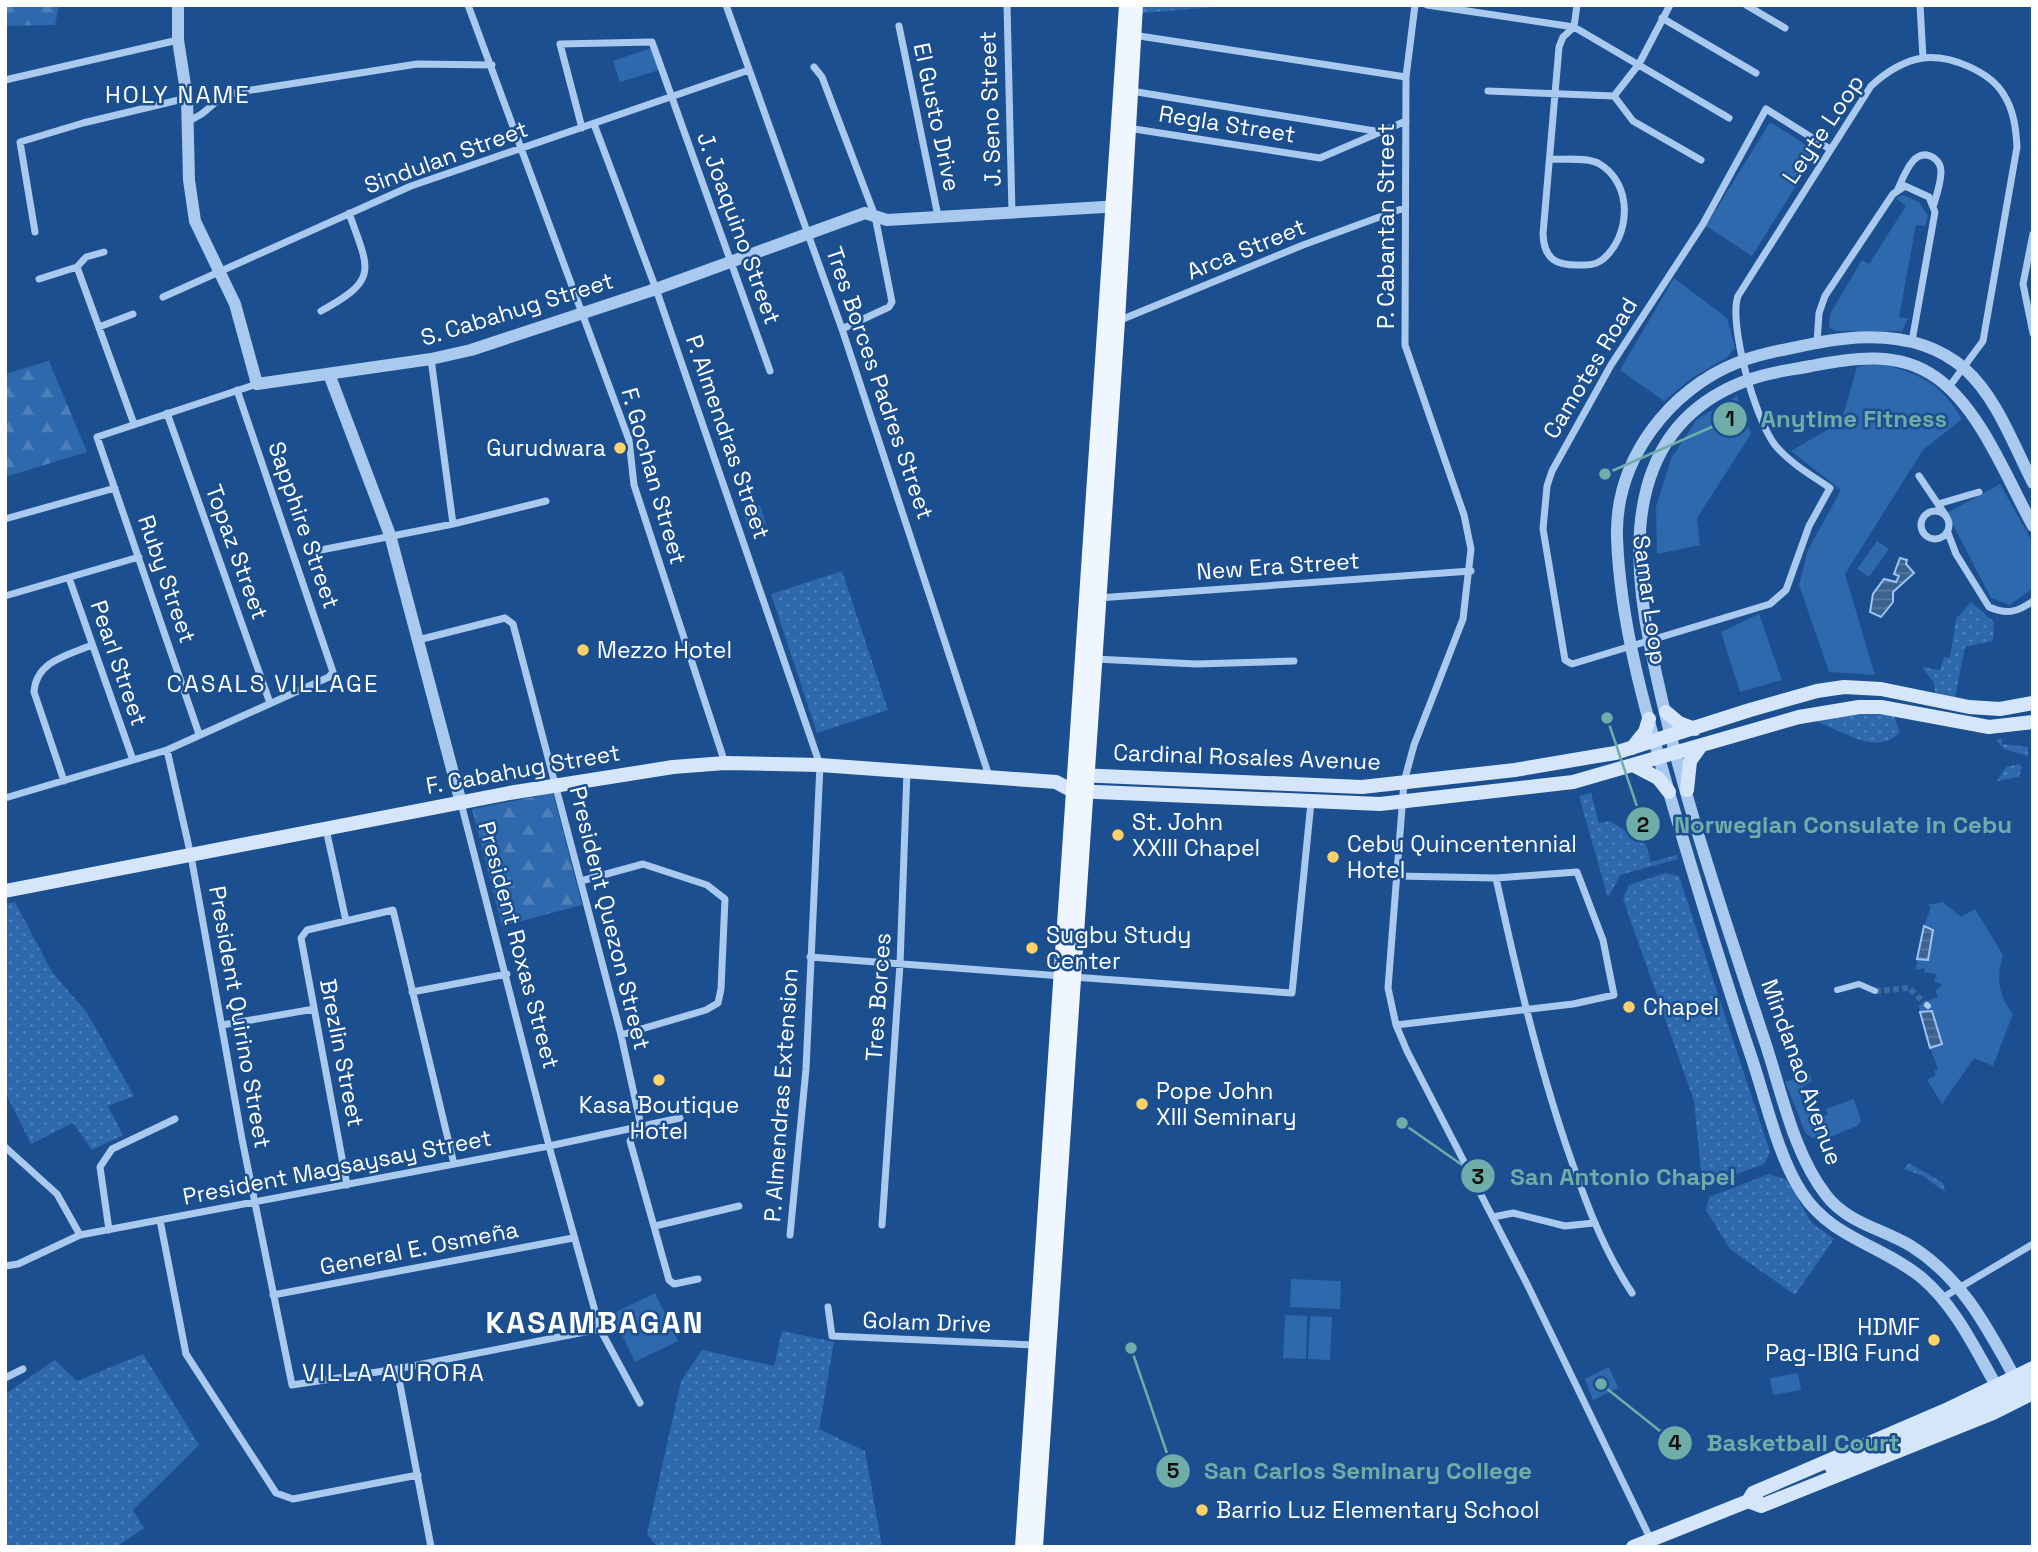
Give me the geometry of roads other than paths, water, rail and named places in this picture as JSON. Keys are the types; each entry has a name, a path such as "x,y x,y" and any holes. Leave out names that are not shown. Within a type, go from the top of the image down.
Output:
{"main road":[{"path":"1093,599 1104,326 1128,127 1130,90 1126,5"},
{"path":"1036,1547 1043,1345 1093,599 1118,321 1117,206 1129,35 1136,5"},
{"name":"Cardinal Rosales Avenue","path":"1081,775 1362,787 1567,763 1672,737 1817,691 1844,687 1881,689 1969,707 2000,709 2033,703"},
{"name":"Cardinal Rosales Avenue","path":"1080,791 1371,805 1564,783 1660,759 1799,717 1859,707 1881,707 1989,727 2033,722"},
{"path":"1666,712 1676,721 1695,729"},
{"path":"1631,748 1645,732 1649,719"},
{"path":"1687,790 1690,761 1700,747"},
{"name":"F. Cabahug Street","path":"5,891 555,785 673,766 725,763 820,765 1056,782 1080,791"},
{"path":"1635,766 1658,778 1670,792"},
{"name":"F. Cabahug Street","path":"1056,782 1081,775"},
{"path":"1022,1547 1043,1345"},
{"path":"1748,1501 1753,1493 1997,1387 2033,1368"},
{"name":"Mindanao Avenue","path":"2015,1378 2018,1401"},
{"path":"1633,1547 1832,1468 1994,1399 2033,1378"},
{"name":"Mindanao Avenue","path":"1997,1387 2018,1401"},
{"path":"1748,1501 1761,1506 2018,1401 2033,1392"},
{"path":"2018,1401 2033,1405"}],"street":[{"path":"77,267 134,424 257,384 235,304 195,221 189,180 187,99 178,40 178,5"},
{"name":"F. Gochan Street","path":"468,5 492,65 580,315 629,440 634,485 725,763"},
{"name":"Tres Borces Padres Street","path":"726,5 842,329 989,776"},
{"name":"J. Seno Street","path":"1007,5 1012,212"},
{"name":"P. Cabantan Street","path":"1415,5 1406,77 1405,345 1464,515 1471,549 1471,571 1463,619 1414,745 1404,782 1388,988 1396,1025 1651,1540"},
{"path":"1427,5 1574,27 1728,118"},
{"path":"1550,159 1595,162 1607,169 1619,184 1623,200 1622,233 1602,260 1593,265 1561,265 1550,259 1543,247 1555,94 1559,47 1563,37 1574,27 1577,5"},
{"path":"1614,96 1639,64 1670,5"},
{"path":"1746,5 1785,28"},
{"path":"1920,5 1923,58 1956,63 1985,76 2003,93 2016,127 2017,147 1983,341 1965,369 1949,387"},
{"path":"1662,18 1756,73"},
{"name":"El Gusto Drive","path":"899,26 938,216"},
{"path":"1129,35 1406,77"},
{"path":"5,80 178,40"},
{"name":"J. Joaquino Street","path":"582,128 559,46 562,42 652,43 770,371"},
{"name":"Leyte Loop","path":"1649,642 1779,599 1786,590 1809,526 1830,488 1792,462 1773,443 1743,360 1734,322 1738,296 1871,86 1882,76 1923,58"},
{"path":"187,121 200,116 220,96 239,92 417,64 492,65"},
{"path":"814,68 822,77 876,216 891,304 842,329"},
{"name":"Sindulan Street","path":"163,297 411,186 749,70"},
{"path":"1130,90 1377,131 1406,121"},
{"path":"1489,91 1614,96"},
{"path":"1614,96 1633,121 1701,160"},
{"path":"34,232 20,142 83,123 187,99"},
{"name":"Camotes Road","path":"1649,642 1572,664 1563,657 1543,529 1547,486 1552,471 1611,365 1703,224 1766,109 1830,149"},
{"name":"P. Almendras Street","path":"594,124 656,289 820,765"},
{"name":"Regla Street","path":"1128,127 1320,158 1377,131"},
{"path":"1817,343 1819,313 1825,296 1898,189 1912,162 1920,156 1930,156 1939,162 1941,173 1912,341"},
{"path":"1898,189 1912,188 1934,204"},
{"name":"S. Cabahug Street","path":"257,384 431,359 580,315 865,213 887,220 1117,206"},
{"name":"Arca Street","path":"1104,326 1303,245 1404,208"},
{"path":"321,311 357,290 364,280 364,257 349,213"},
{"path":"2032,328 2024,284 2033,234"},
{"path":"39,279 77,267 86,257 104,253"},
{"path":"2024,284 2033,285"},
{"path":"99,327 133,314"},
{"name":"Samar Loop","path":"1660,759 1631,647 1617,537 1620,504 1628,473 1638,452 1669,407 1695,385 1743,360 1817,343 1853,337 1912,341 1946,356 1965,369 2003,423 2033,483"},
{"name":"Samar Loop","path":"1676,754 1649,642 1637,534 1646,484 1656,461 1683,421 1705,402 1749,379 1850,359 1874,357 1921,368 1949,387 1965,405 2033,526"},
{"path":"431,359 453,524"},
{"name":"President Roxas Street","path":"329,374 390,535 507,974 573,1238 600,1329 640,1403"},
{"name":"Sapphire Street","path":"237,390 333,672 329,677 270,704"},
{"name":"Topaz Street","path":"167,413 270,704"},
{"name":"Ruby Street","path":"134,424 97,437 199,734"},
{"path":"1919,476 1946,517 1950,525 1948,533 1956,554 1989,607 2008,612 2020,610 2033,600"},
{"path":"5,519 115,488"},
{"path":"1938,504 1979,492"},
{"path":"321,550 453,524 546,500"},
{"path":"1946,517 1929,512 1922,517 1919,526 1927,536 1941,538 1948,533"},
{"path":"5,596 139,557"},
{"name":"New Era Street","path":"1093,599 1471,571"},
{"name":"Pearl Street","path":"69,578 133,760"},
{"name":"President Quezon Street","path":"418,640 505,618 510,620 621,1035 641,1126 630,1141 667,1275 674,1284 698,1279"},
{"path":"64,781 34,692 35,679 50,662 92,645"},
{"path":"1089,659 1196,664 1294,661"},
{"path":"5,797 167,750 270,704"},
{"name":"President Quirino Street","path":"167,750 191,856 289,1381 296,1386 397,1369"},
{"name":"Mindanao Avenue","path":"1676,754 1732,942 1798,1142 1818,1184 1828,1199 1851,1217 1908,1244 1958,1286 2015,1378"},
{"name":"Mindanao Avenue","path":"1660,759 1727,987 1785,1157 1800,1190 1815,1211 1841,1233 1898,1260 1942,1298 1997,1387"},
{"name":"P. Almendras Extension","path":"790,1235 804,1098 820,765"},
{"name":"Tres Borces","path":"882,1225 900,964 907,771"},
{"name":"P. Almendras Extension","path":"810,957 1292,993 1311,802"},
{"path":"326,830 346,921 393,910 454,1164"},
{"path":"581,881 643,864 707,885 724,899 718,1003 706,1010 621,1035"},
{"path":"1396,1025 1526,1010 1615,995 1603,940 1577,872 1496,878 1397,876"},
{"path":"1496,878 1526,1010 1549,1095 1594,1223 1632,1293"},
{"name":"Brezlin Street","path":"346,921 307,930 301,938 347,1185"},
{"path":"412,992 507,974"},
{"path":"1837,990 1859,984 1875,991"},
{"path":"222,1025 314,1009"},
{"path":"109,1230 100,1167 104,1157 112,1149 176,1118"},
{"name":"President Magsaysay Street","path":"5,1266 80,1235 549,1146 680,1118"},
{"path":"5,1147 57,1194 80,1235"},
{"path":"655,1226 739,1206"},
{"path":"1493,1217 1504,1213 1554,1225 1594,1223"},
{"path":"160,1220 186,1354 276,1493 284,1499 293,1499 418,1475"},
{"name":"General E. Osmeña","path":"272,1295 573,1238"},
{"path":"1942,1298 1958,1286 2033,1244"},
{"name":"Golam Drive","path":"828,1307 832,1336 1043,1345"},
{"path":"431,1547 397,1369 600,1329"},
{"path":"5,1377 23,1368"}],"tunnel":[{"path":"1875,991 1909,988 1927,1005"}],"place":[{"name":"Gurudwara","path":"620,448"},
{"name":"Anytime Fitness","path":"1605,474"},
{"name":"Mezzo Hotel","path":"583,650"},
{"name":"Norwegian Consulate in Cebu","path":"1607,718"},
{"name":"St. John XXIII Chapel","path":"1118,835"},
{"name":"Cebu Quincentennial Hotel","path":"1333,857"},
{"name":"Sugbu Study Center","path":"1032,948"},
{"name":"Chapel","path":"1629,1007"},
{"name":"Kasa Boutique Hotel","path":"659,1080"},
{"name":"Pope John XIII Seminary","path":"1142,1104"},
{"name":"San Antonio Chapel","path":"1402,1123"},
{"name":"HDMF Pag-IBIG Fund","path":"1934,1340"},
{"name":"San Carlos Seminary College","path":"1131,1348"},
{"name":"Basketball Court","path":"1601,1384"},
{"name":"Barrio Luz Elementary School","path":"1202,1510"}],"district":[{"name":"HOLY NAME","path":"178,95"},
{"name":"CASALS VILLAGE","path":"273,684"},
{"name":"KASAMBAGAN","path":"595,1323"},
{"name":"VILLA AURORA","path":"394,1373"}]}
